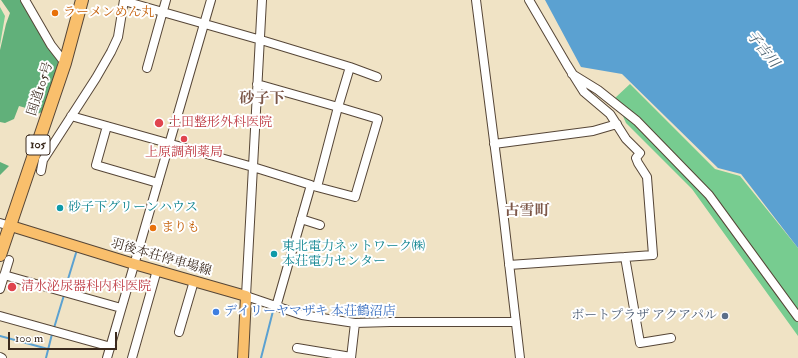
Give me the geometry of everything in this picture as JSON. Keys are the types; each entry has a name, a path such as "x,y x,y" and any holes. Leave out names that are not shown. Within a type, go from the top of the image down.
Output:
{"highway":[{"name":"国道105号","path":"4,257 5,224 65,63 82,0"}],"main road":[{"name":"羽後本荘停車場線","path":"5,224 134,264 246,296"},
{"path":"243,358 246,296"}],"street":[{"path":"25,0 51,45 65,63"},
{"path":"41,171 43,160 96,78 116,42 124,0 377,76"},
{"path":"147,68 166,0"},
{"path":"108,358 121,308 211,0"},
{"path":"262,0 246,296 276,307 316,318 355,323 516,322"},
{"path":"476,0 520,358"},
{"path":"509,265 653,255 647,177 636,158 640,153 626,139 610,114 584,92 529,0"},
{"path":"257,84 338,108 378,120 355,198 317,187 338,108 350,68"},
{"path":"572,74 598,90 637,121 709,195 798,318"},
{"path":"71,116 169,145 253,167 310,185 276,307"},
{"path":"494,144 593,131 617,124"},
{"path":"107,126 96,165 158,183"},
{"path":"301,219 320,225"},
{"path":"0,289 4,275 4,257"},
{"path":"625,257 640,343 671,338"},
{"path":"132,358 157,270"},
{"path":"4,275 121,308"},
{"path":"179,332 194,281"},
{"path":"0,316 111,347"},
{"path":"297,348 351,357 355,323"}],"green space":[{"path":"1,0 22,0 59,59 45,109 40,113 32,114 26,108 19,106 14,119 5,123 0,122 0,50 10,13"},
{"path":"0,7 5,16 0,45"},
{"path":"630,84 715,169 740,176 798,248 798,336 692,189 626,123 615,98"},
{"path":"0,162 9,166 0,175"}],"water":[{"name":"子吉川","path":"545,0 798,0 798,248 741,174 718,168 622,74 581,67"}],"waterway":[{"path":"65,289 76,253"},
{"path":"54,328 64,295"},
{"path":"261,358 273,311"},
{"path":"46,358 52,334"},
{"path":"0,336 48,349"}],"place":[{"name":"ラーメンめん丸","path":"55,13"},
{"name":"土田整形外科医院","path":"159,123"},
{"name":"上原調剤薬局","path":"184,139"},
{"name":"砂子下グリーンハウス","path":"60,208"},
{"name":"まりも","path":"153,228"},
{"name":"東北電力ネットワーク㈱ 本荘電力センター","path":"274,254"},
{"name":"清水泌尿器科内科医院","path":"12,287"},
{"name":"デイリーヤマザキ 本荘鶴沼店","path":"216,312"},
{"name":"ボートプラザ アクアパル","path":"725,316"}],"district":[{"name":"砂子下","path":"262,100"},
{"name":"古雪町","path":"527,212"}]}
